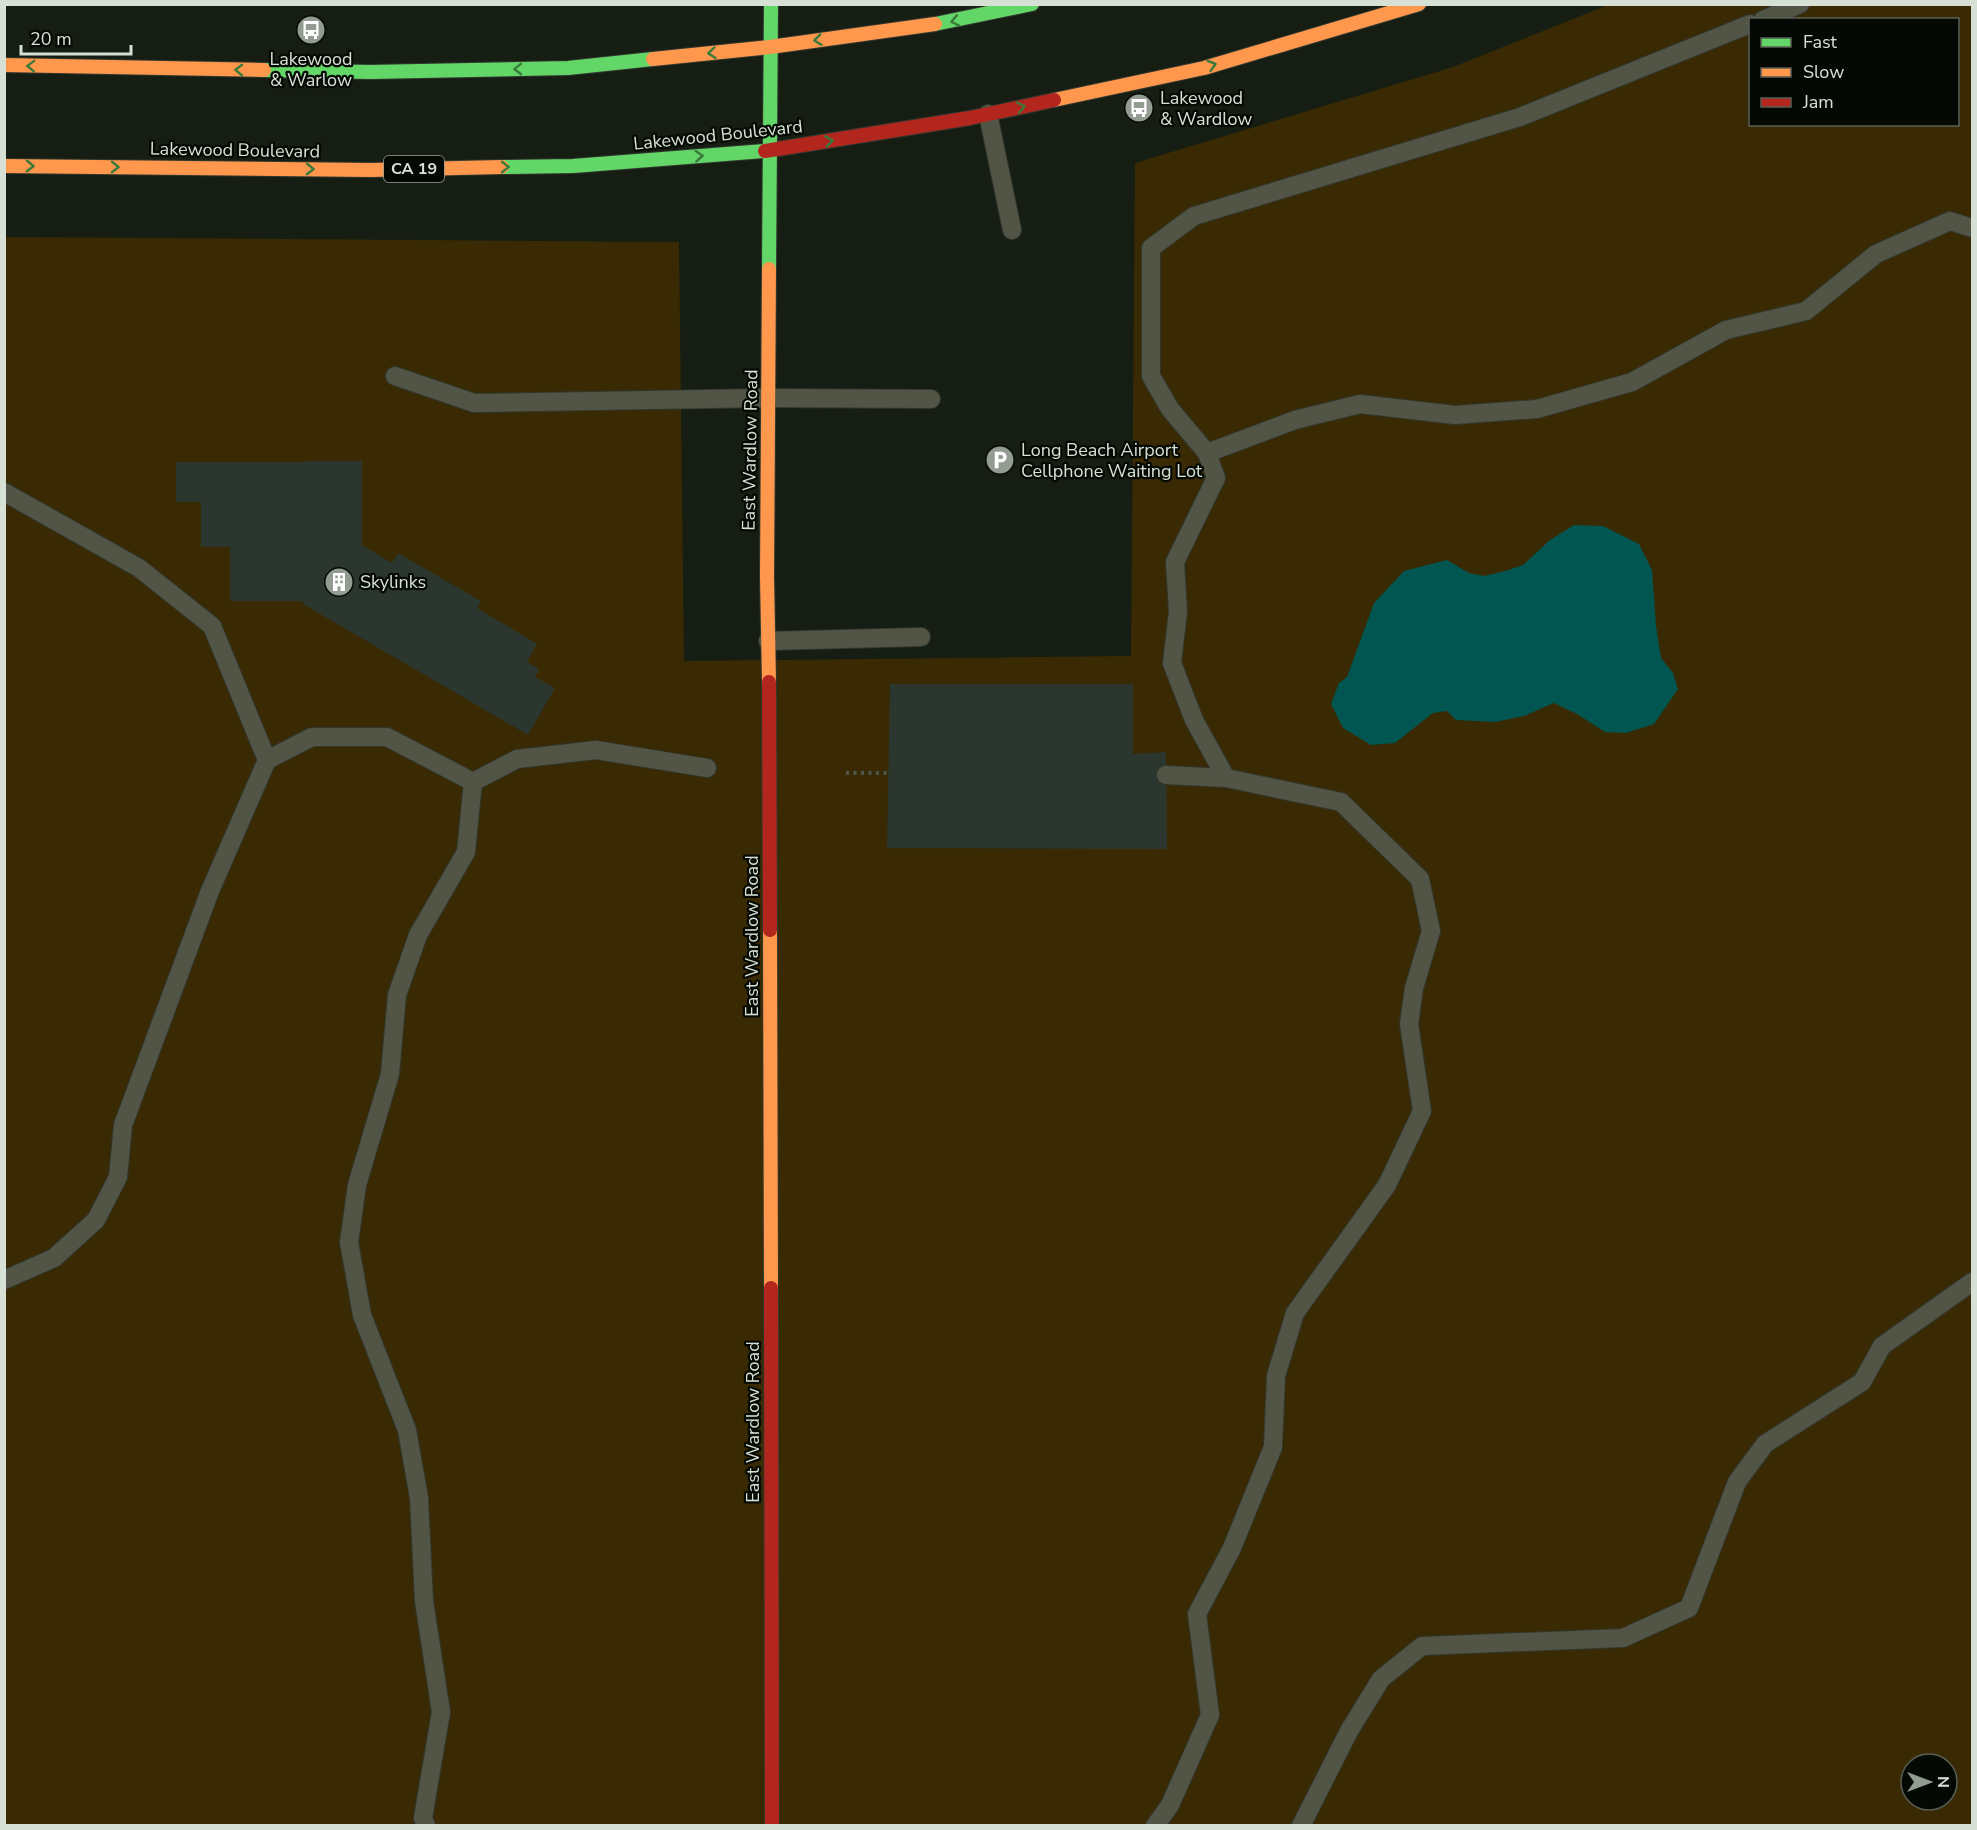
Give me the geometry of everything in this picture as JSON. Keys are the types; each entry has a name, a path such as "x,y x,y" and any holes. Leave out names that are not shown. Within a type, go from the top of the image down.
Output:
{"main road":[{"name":"East Wardlow Road","path":"771,4 767,577 772,1826"},
{"path":"4,65 370,72 568,68 770,46 952,22 1032,4"},
{"name":"Lakewood Boulevard","path":"4,166 371,170 573,166 771,150 988,114 1204,68 1419,4"}],"lane":[{"path":"1768,18 1800,4"},
{"path":"1226,778 1194,720 1172,663 1178,612 1175,562 1216,478 1208,453 1170,410 1151,376 1151,248 1194,216 1520,117 1749,24"},
{"path":"988,114 1012,230"},
{"path":"1208,453 1295,420 1360,404 1455,415 1537,410 1632,382 1726,330 1806,311 1876,254 1950,221 1972,228"},
{"path":"394,376 474,403 769,398 931,399"},
{"path":"4,492 139,568 212,626 267,760"},
{"path":"768,641 921,638"},
{"path":"4,1280 54,1258 96,1220 118,1176 123,1125 210,891 267,760 312,737 387,737 473,782"},
{"path":"473,782 517,759 596,750 707,768"},
{"path":"1155,1826 1170,1805 1210,1714 1197,1614 1232,1548 1273,1447 1276,1376 1295,1313 1387,1185 1422,1111 1409,1024 1414,988 1431,931 1420,879 1341,802 1226,778 1166,776"},
{"path":"426,1826 423,1818 441,1712 424,1601 419,1498 407,1430 362,1316 349,1242 357,1185 390,1074 397,995 418,935 466,852 473,782"},
{"path":"1301,1826 1349,1731 1381,1679 1422,1646 1623,1638 1689,1608 1737,1482 1765,1444 1862,1382 1882,1346 1972,1282"}],"path":[{"path":"846,773 888,773"}],"shaded area":[{"path":"1608,5 1972,5 1972,1825 5,1826 5,237 679,242 684,661 1131,656 1135,163 1453,67"}],"water":[{"path":"1574,525 1603,526 1639,544 1652,570 1661,658 1673,673 1678,689 1654,724 1626,733 1605,732 1577,714 1554,703 1524,716 1495,722 1456,720 1447,711 1433,713 1395,743 1371,745 1343,728 1331,704 1339,683 1347,677 1374,603 1404,571 1447,560 1469,573 1484,576 1505,571 1523,565 1550,540"}],"building":[{"name":"Skylinks","path":"362,461 362,545 392,563 398,553 481,601 477,608 537,644 527,662 539,669 535,677 555,688 528,735 303,604 303,601 230,601 230,547 201,547 201,502 176,502 176,462"},
{"path":"890,684 1133,684 1133,754 1166,752 1167,849 887,848"}],"traffic: fast":[{"path":"769,269 771,4"},
{"path":"935,24 1032,4"},
{"path":"264,70 370,72 568,68 653,59"},
{"path":"502,167 573,166 765,151"}],"traffic: slow":[{"path":"1054,100 1204,68 1419,4"},
{"path":"653,59 770,47 935,24"},
{"path":"4,65 264,70"},
{"path":"4,166 371,170 502,167"},
{"path":"769,269 767,577 769,682"},
{"path":"770,930 771,1288"}],"traffic: jam":[{"path":"765,151 970,118 1054,100"},
{"path":"769,682 770,930"},
{"path":"771,1288 772,1826"}],"place":[{"name":"Lakewood & Warlow","path":"311,30"},
{"name":"Lakewood & Wardlow","path":"1139,108"},
{"name":"Long Beach Airport Cellphone Waiting Lot","path":"1000,460"},
{"name":"Skylinks","path":"339,582"}]}
